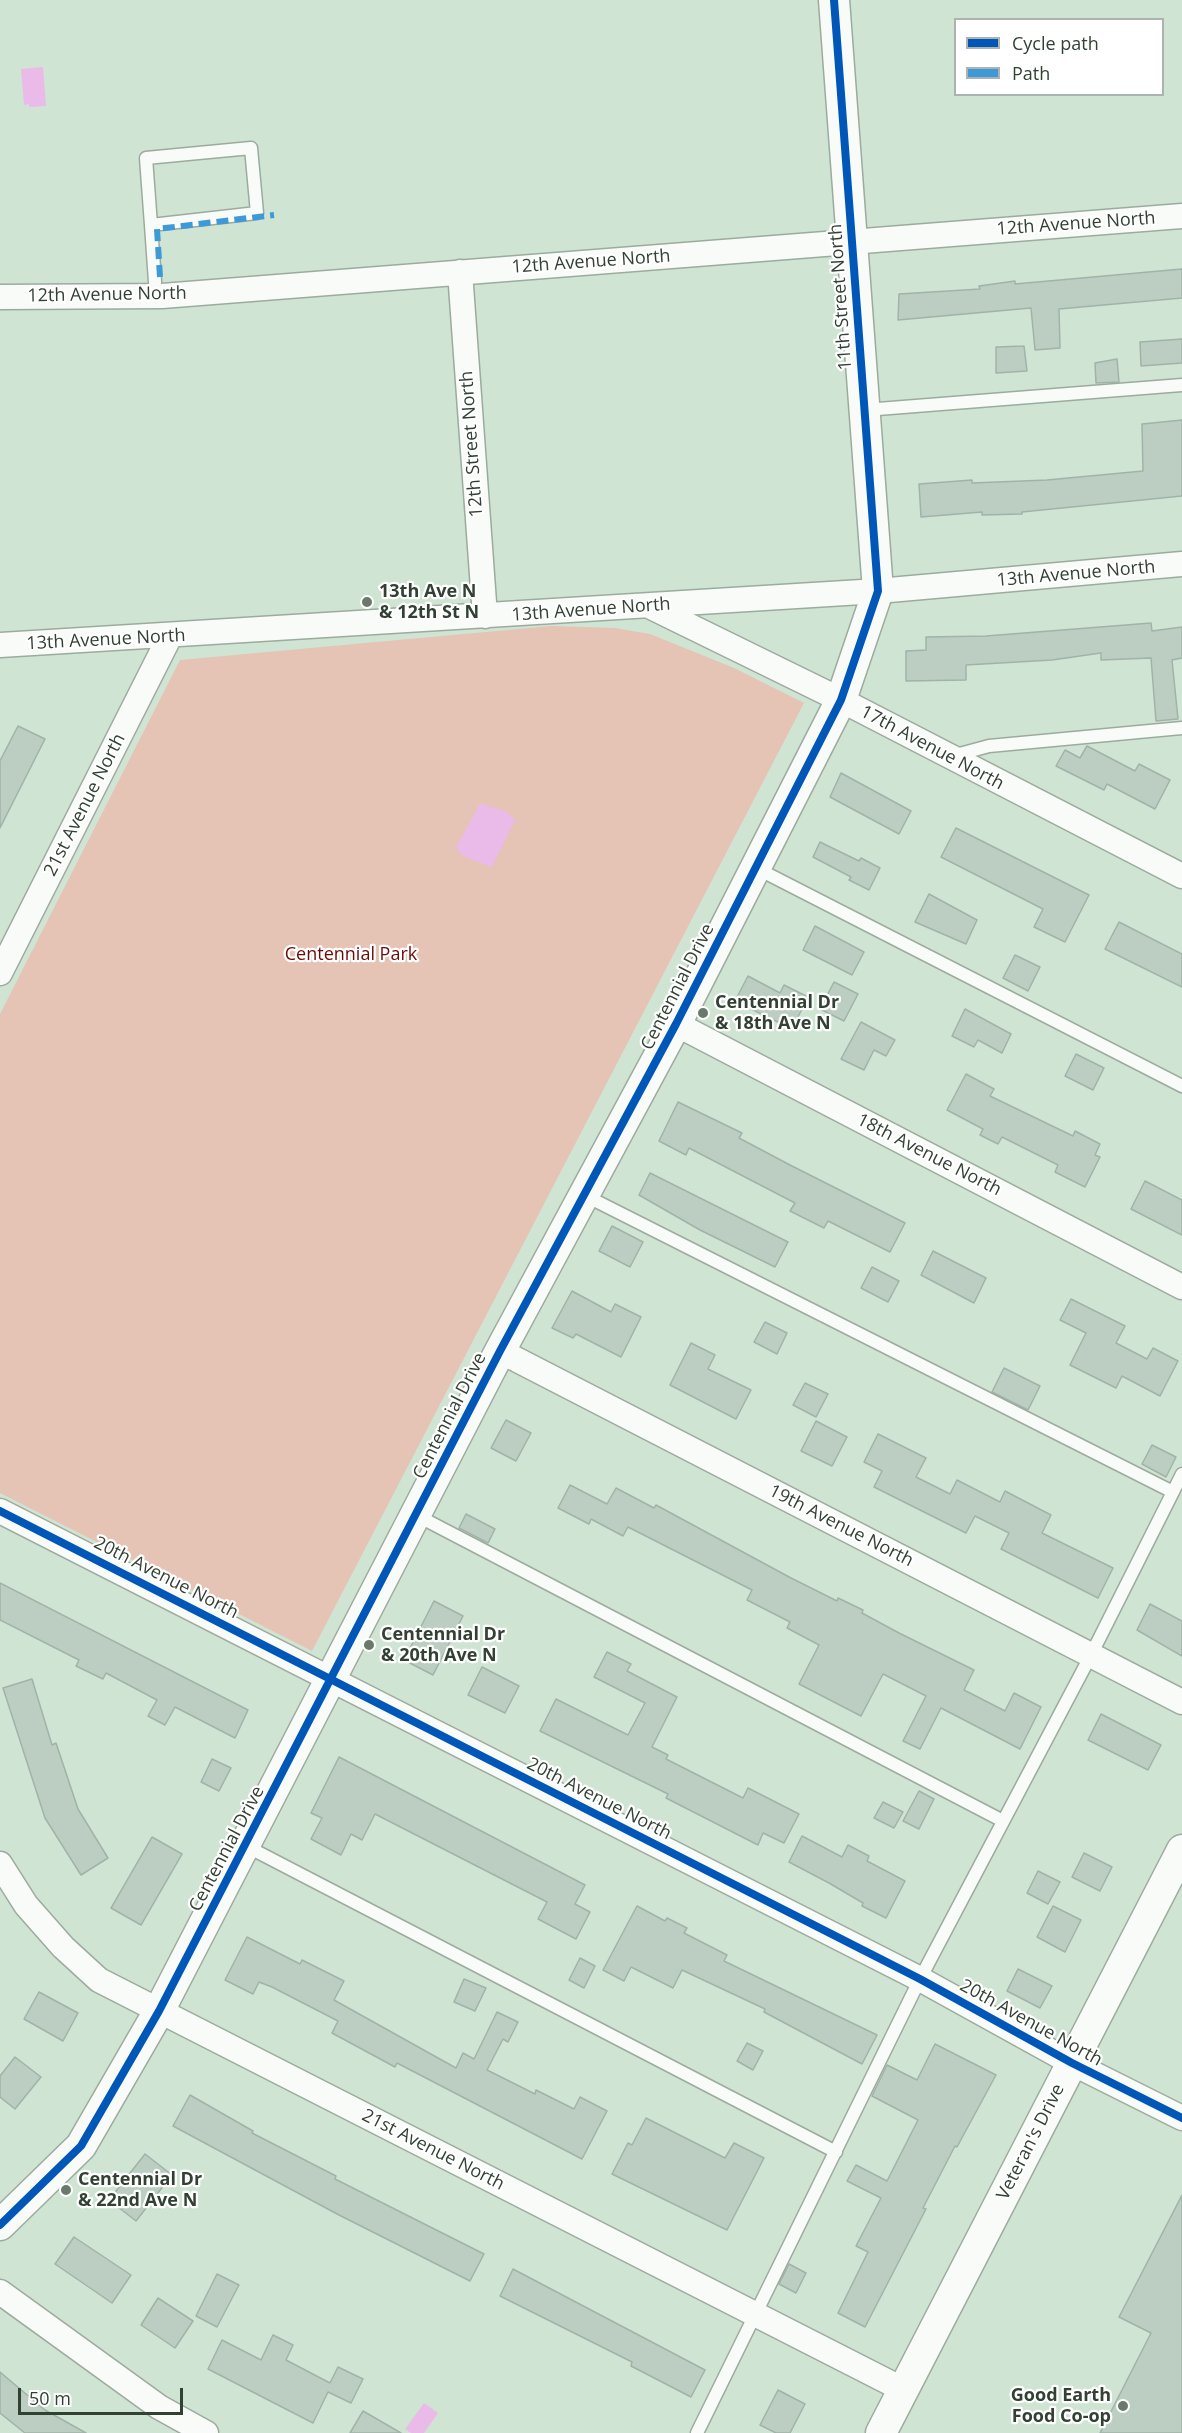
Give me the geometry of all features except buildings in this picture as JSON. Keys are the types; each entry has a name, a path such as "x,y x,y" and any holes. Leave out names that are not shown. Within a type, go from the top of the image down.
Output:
{"street":[{"name":"11th Street North","path":"834,0 878,591"},
{"name":"12th Avenue North","path":"0,297 156,296 1182,216"},
{"name":"12th Street North","path":"460,272 485,616"},
{"name":"13th Avenue North","path":"0,645 878,591 1182,564"},
{"name":"Centennial Drive","path":"0,2225 81,2146 159,2011 333,1679 500,1351 676,1024 756,868 841,700 878,591"},
{"name":"17th Avenue North","path":"648,606 841,700 948,758 1182,876"},
{"name":"21st Avenue North","path":"0,973 170,636"},
{"name":"18th Avenue North","path":"676,1024 1182,1287"},
{"name":"19th Avenue North","path":"500,1351 1182,1702"},
{"name":"20th Avenue North","path":"0,1511 920,1979 1072,2063 1182,2118"},
{"name":"Veteran's Drive","path":"881,2433 1182,1850"},
{"name":"21st Avenue North","path":"0,1864 26,1905 63,1947 99,1980 904,2390"},
{"path":"0,2292 159,2407 206,2433"}],"lane":[{"path":"151,225 257,213 251,148 146,158 156,296"},
{"path":"865,410 1182,386"},
{"path":"948,758 989,746 1182,728"},
{"path":"756,868 1182,1086"},
{"path":"584,1195 1173,1492"},
{"path":"697,2433 920,1979 1091,1655 1182,1474"},
{"path":"417,1515 1004,1821"},
{"path":"246,1846 836,2152"}],"green space":[{"name":"Centennial Park","path":"551,626 615,628 650,634 734,668 804,703 312,1651 0,1493 0,1014 180,660"}],"shaded area":[{"path":"43,67 46,106 24,105 21,69"},
{"path":"480,803 507,812 515,820 492,867 463,856 456,848"},
{"path":"424,2403 438,2413 424,2433 411,2433 405,2429"}],"marked path":[{"path":"160,277 157,229 274,215"}],"cycle path":[{"path":"0,2225 81,2146 159,2011 500,1351 676,1024 841,700 878,591 834,0"},
{"path":"0,1511 920,1979 1072,2063 1182,2118"}],"place":[{"name":"13th Ave N & 12th St N","path":"367,602"},
{"name":"Centennial Dr & 18th Ave N","path":"703,1013"},
{"name":"Centennial Dr & 20th Ave N","path":"369,1645"},
{"name":"Centennial Dr & 22nd Ave N","path":"66,2190"},
{"name":"Good Earth Food Co-op","path":"1123,2406"}]}
